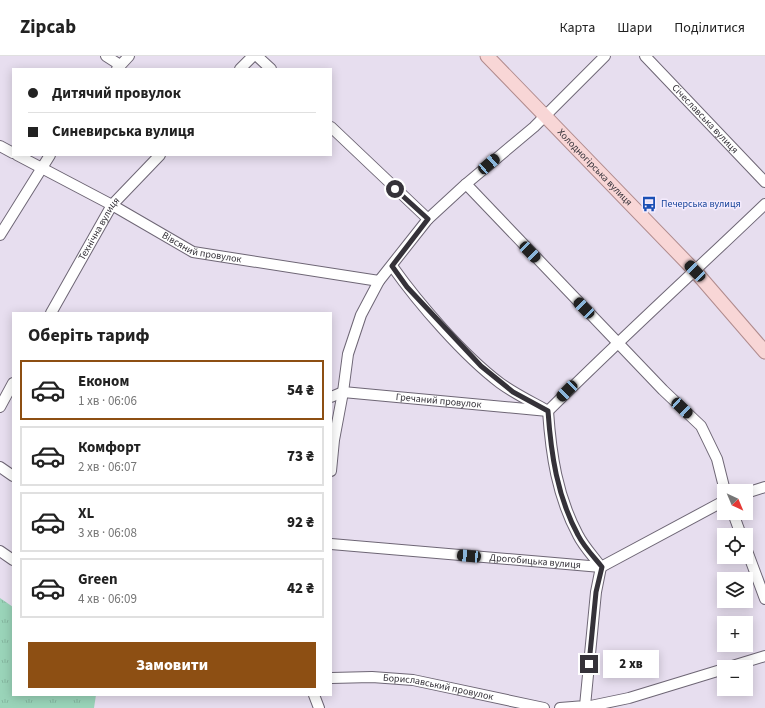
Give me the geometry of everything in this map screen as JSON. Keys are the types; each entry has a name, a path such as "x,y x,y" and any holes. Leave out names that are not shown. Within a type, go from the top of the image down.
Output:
{"main road":[{"name":"Холодногірська вулиця","path":"487,56 695,271 765,352"}],"street":[{"path":"106,56 118,67 129,56"},
{"path":"241,68 253,56"},
{"path":"257,56 270,68"},
{"path":"332,461 348,354 361,315 378,281 392,266 428,219 466,184 534,127 544,115 605,56"},
{"name":"Січеславська вулиця","path":"645,56 765,182"},
{"path":"332,128 428,219"},
{"path":"0,146 12,152"},
{"name":"Вівсяний провулок","path":"19,156 193,252 378,281"},
{"path":"0,235 49,156"},
{"name":"Технічна вулиця","path":"52,312 112,206 159,156"},
{"path":"466,184 662,390 701,426 717,459 723,484"},
{"path":"548,411 617,342 695,271 765,204"},
{"path":"392,266 407,287 481,366 513,392 548,411"},
{"path":"0,407 12,385"},
{"name":"Гречаний провулок","path":"332,397 343,392 548,411"},
{"path":"548,411 553,463 559,490 578,536 602,567"},
{"path":"0,467 12,475"},
{"path":"753,491 765,487"},
{"path":"583,707 596,592 602,567 717,505"},
{"name":"Дрогобицька вулиця","path":"332,544 602,567"},
{"path":"0,551 12,559"},
{"path":"752,564 765,599"},
{"path":"752,660 765,656"},
{"path":"560,708 583,707 629,698 717,670"},
{"name":"Бориславський провулок","path":"332,678 372,677 413,680 544,708"},
{"path":"314,696 318,708"}],"green space":[{"path":"0,598 12,606 12,696 96,696 94,708 0,708"}],"place":[{"name":"Печерська вулиця","path":"649,204"}],"route":[{"path":"395,189 428,219 392,266 407,287 451,336 481,366 513,392 548,411 553,463 559,490 578,536 602,567 596,592 589,664"}]}
